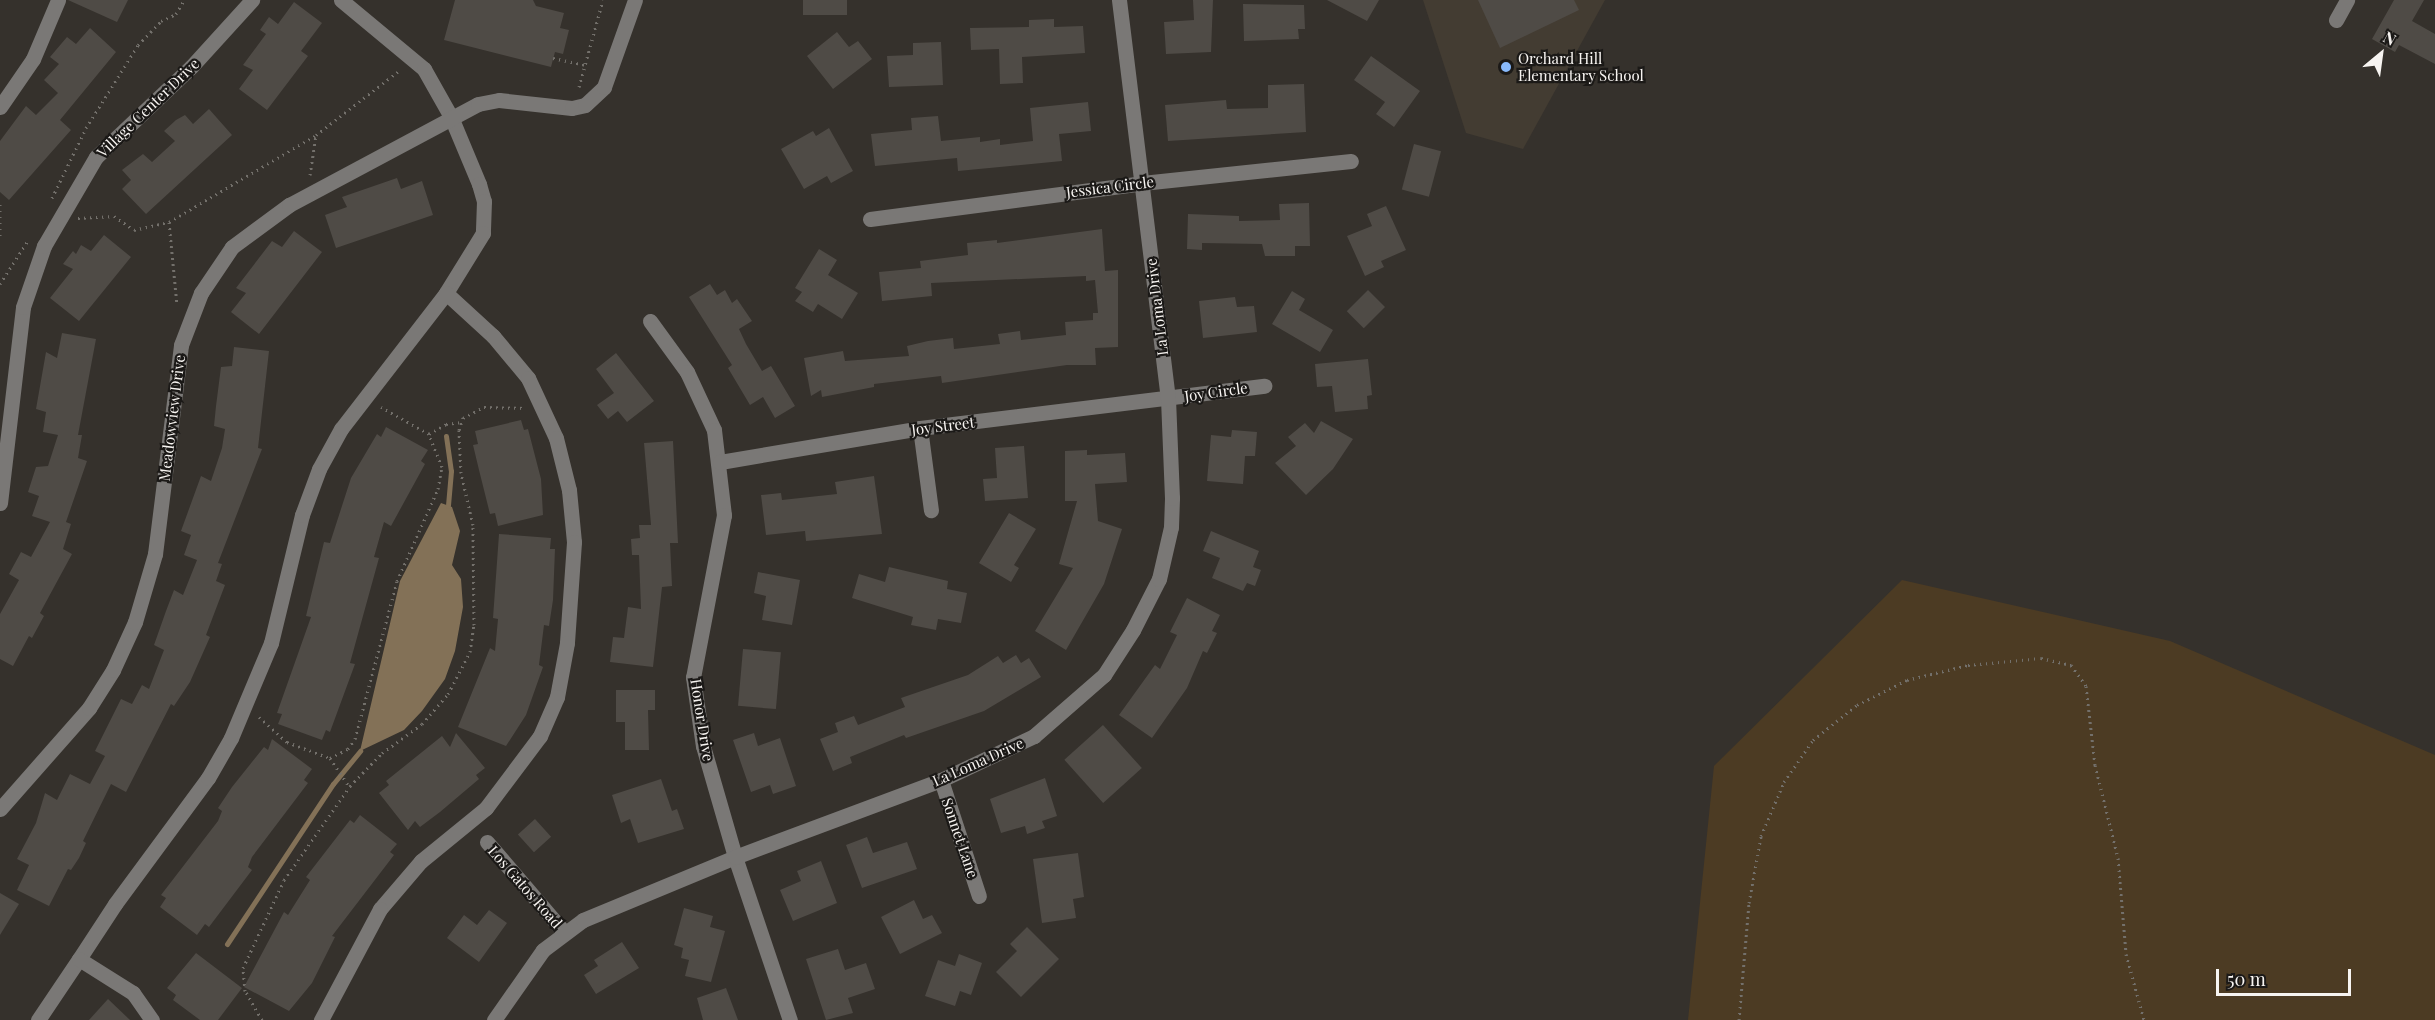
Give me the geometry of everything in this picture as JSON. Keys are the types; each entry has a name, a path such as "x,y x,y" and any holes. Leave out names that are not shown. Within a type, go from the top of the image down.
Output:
{"street":[{"path":"0,107 33,59 58,0"},
{"name":"Village Center Drive","path":"0,503 22,307 54,210 96,157 191,67 252,0"},
{"path":"38,1020 115,904 208,778 231,738 271,643 302,515 319,470 341,429 446,293 478,242 485,221 479,184 451,117 435,86 414,58 341,0"},
{"name":"Meadowview Drive","path":"0,809 89,708 113,670 135,622 155,554 181,345 201,293 217,267 259,224 478,104 499,100 572,108 585,105 604,87 635,0"},
{"name":"La Loma Drive","path":"494,1020 523,973 564,932 614,907 735,857 941,780 995,757 1060,716 1104,675 1133,630 1159,579 1172,527 1168,399 1119,0"},
{"path":"2336,20 2347,0"},
{"name":"Jessica Circle","path":"870,219 1142,183 1351,161"},
{"path":"321,1020 380,909 421,861 486,808 514,774 540,736 557,697 573,591 574,542 568,490 556,438 544,409 510,356 446,293"},
{"name":"Honor Drive","path":"650,321 696,388 714,430 720,462 724,515 693,677 703,746 735,857 790,1020"},
{"name":"Joy Circle","path":"1168,399 1264,386"},
{"name":"Joy Street","path":"720,462 920,429 1168,399"},
{"path":"920,429 932,510"},
{"name":"Sonnet Lane","path":"941,780 980,896"},
{"name":"Los Gatos Road","path":"486,842 564,932"},
{"path":"79,959 133,993 152,1020"}],"path":[{"path":"184,0 176,14 161,21 138,45 86,128 54,210 114,216 134,230 169,222 316,135 378,90 414,58"},
{"path":"577,94 603,0"},
{"path":"553,58 585,65"},
{"path":"310,177 316,135"},
{"path":"0,204 0,237"},
{"path":"169,222 177,305"},
{"path":"0,284 32,235"},
{"path":"330,758 348,749 355,739 397,580 441,479 440,458 429,434 381,407"},
{"path":"429,434 446,424 462,422 484,407 544,409"},
{"path":"262,1020 245,992 243,968 284,880 350,786 382,753 422,724 448,694 470,652 474,625 473,525 461,473 458,439 462,422"},
{"path":"1739,1020 1749,903 1761,836 1784,782 1814,740 1857,705 1907,680 1968,665 2041,658 2071,665 2086,686 2095,765 2118,858 2126,954 2144,1020"},
{"path":"259,717 287,742 330,758 350,786"}],"shaded area":[{"name":"Orchard Hill Elementary School","path":"1423,0 1605,0 1523,149 1466,133"},
{"path":"441,503 452,507 460,531 452,565 461,579 463,607 455,651 445,679 422,711 404,730 360,751 400,581"},
{"path":"1902,580 2170,641 2435,755 2435,1020 1688,1020 1714,766"}],"building":[{"path":"68,0 128,0 117,22"},
{"path":"455,0 533,0 536,6 564,13 560,28 569,30 563,54 555,52 551,67 444,40"},
{"path":"803,0 847,0 847,15 803,15"},
{"path":"1193,0 1213,0 1211,52 1166,54 1164,22 1194,20"},
{"path":"1327,0 1379,0 1367,21"},
{"path":"1478,0 1574,0 1579,10 1500,48"},
{"path":"2394,0 2424,0 2412,21 2435,34 2435,64 2399,45 2395,52 2372,39"},
{"path":"294,2 322,23 301,51 308,56 267,110 239,89 253,70 243,65 266,34 260,30 269,17 278,24"},
{"path":"1243,4 1304,5 1305,29 1298,29 1299,39 1244,41"},
{"path":"1054,19 1054,27 1083,26 1085,53 1022,57 1023,83 1000,84 999,49 971,50 970,28 1029,27 1029,20"},
{"path":"90,28 116,52 60,120 71,130 9,200 0,192 0,141 26,106 36,115 58,93 44,80 59,64 50,57 67,37 76,44"},
{"path":"837,32 849,47 858,41 872,59 833,89 807,56"},
{"path":"941,42 943,85 889,87 887,56 913,55 913,43"},
{"path":"1371,56 1420,91 1394,127 1376,114 1385,102 1354,80"},
{"path":"1304,84 1306,132 1168,141 1165,105 1226,100 1227,109 1268,108 1268,85"},
{"path":"1088,102 1091,131 1059,134 1062,161 958,171 957,158 875,166 871,134 912,130 911,118 938,116 941,141 980,137 980,142 1000,139 1000,145 1033,141 1030,108"},
{"path":"209,109 232,135 146,214 122,189 131,180 122,170 143,154 152,162 175,141 164,131 185,115 193,124"},
{"path":"829,128 853,171 831,183 827,176 804,189 781,149 813,131 816,136"},
{"path":"1414,144 1441,151 1429,197 1402,189"},
{"path":"397,178 401,189 422,181 433,215 336,248 325,215 347,207 342,197"},
{"path":"1309,203 1310,246 1295,246 1295,256 1265,256 1262,244 1202,243 1202,250 1187,249 1188,214 1239,216 1239,221 1280,220 1279,204"},
{"path":"1386,206 1406,250 1381,261 1384,267 1365,276 1347,236 1372,226 1367,214"},
{"path":"1102,229 1105,271 1118,270 1118,347 1095,348 1096,365 1067,365 942,383 941,376 874,384 874,387 822,397 821,390 811,396 804,358 843,351 845,361 909,356 907,346 928,341 953,338 954,349 1000,344 998,334 1020,331 1021,340 1066,335 1065,322 1093,320 1093,313 1098,313 1095,280 1086,281 1086,276 931,283 932,296 882,301 879,272 921,268 920,261 968,255 967,243 997,240 997,243"},
{"path":"294,231 322,252 259,334 231,312 246,293 236,288 272,241 282,247"},
{"path":"104,235 131,257 79,321 50,298 73,269 63,264 73,251 76,254 81,245 91,251"},
{"path":"819,249 837,260 828,275 858,293 842,319 818,304 813,312 795,301 802,292 795,288"},
{"path":"710,284 717,295 725,290 732,303 737,299 752,321 739,329 746,344 762,371 771,366 795,406 775,418 763,397 750,405 728,368 732,365 689,297"},
{"path":"1368,290 1385,307 1364,328 1347,311"},
{"path":"1292,291 1305,299 1299,310 1333,330 1320,352 1272,324"},
{"path":"1235,297 1237,307 1254,306 1257,332 1203,338 1199,301"},
{"path":"62,333 96,339 78,435 82,435 78,458 87,461 66,522 71,524 63,549 72,554 40,613 44,616 32,638 29,636 13,666 0,659 0,614 19,580 9,574 21,552 31,557 50,522 32,516 39,496 28,492 36,467 48,466 58,435 43,432 46,412 36,409 46,352 57,358"},
{"path":"234,347 269,351 258,448 262,449 218,563 222,564 216,581 225,585 206,635 210,637 190,682 174,706 171,704 126,792 111,784 83,841 86,843 79,858 71,870 68,869 49,906 17,890 29,865 17,859 36,823 45,793 57,800 70,774 90,784 105,756 95,751 121,699 132,704 142,685 149,689 164,650 154,645 166,611 174,590 183,595 197,560 184,555 191,535 181,531 201,476 211,481 222,448 225,429 214,426 216,406 221,367 232,366"},
{"path":"616,353 654,401 627,422 618,411 608,419 597,405 614,393 596,369"},
{"path":"1368,359 1372,395 1367,396 1368,409 1335,412 1332,386 1317,387 1315,364"},
{"path":"521,420 524,430 528,429 541,479 543,515 498,526 495,513 490,514 479,470 473,445 478,444 475,431"},
{"path":"1321,421 1353,439 1333,469 1306,495 1275,463 1296,446 1288,437 1305,423 1314,433"},
{"path":"386,427 428,450 421,461 425,464 391,526 384,522 374,557 379,558 350,663 355,664 330,732 326,730 322,740 278,724 282,714 277,713 311,617 306,616 324,542 330,543 351,478 377,434 381,437"},
{"path":"1232,430 1257,432 1255,456 1245,456 1243,484 1207,481 1211,435 1231,437"},
{"path":"673,441 678,543 670,543 672,586 662,587 653,667 610,662 613,637 624,638 628,607 641,609 639,555 632,555 631,539 640,538 639,525 651,525 644,443"},
{"path":"1024,446 1028,498 985,501 983,479 997,478 995,448"},
{"path":"1087,450 1087,455 1125,453 1127,482 1095,484 1098,521 1122,529 1104,584 1066,650 1035,631 1073,568 1059,564 1077,501 1065,501 1065,451"},
{"path":"874,476 882,534 806,541 805,531 766,535 761,495 781,493 782,500 837,494 835,482"},
{"path":"1009,513 1036,529 1014,565 1019,568 1011,582 979,563"},
{"path":"1211,531 1259,551 1253,567 1261,570 1255,586 1247,583 1243,591 1212,578 1220,558 1203,551"},
{"path":"499,534 551,538 550,549 555,549 553,600 549,626 544,625 539,665 543,667 526,715 506,746 458,727 490,648 495,651 498,619 493,618"},
{"path":"889,567 948,581 947,589 967,593 961,623 938,619 936,630 911,625 913,617 852,598 859,574 885,582"},
{"path":"758,572 800,580 792,625 762,620 766,596 754,593"},
{"path":"1187,598 1220,615 1212,631 1217,633 1207,653 1203,651 1187,688 1152,738 1119,715 1155,665 1160,669 1177,635 1170,632"},
{"path":"743,649 781,652 776,709 738,706"},
{"path":"1016,655 1021,663 1029,658 1041,677 984,711 906,738 904,735 850,757 852,763 833,771 820,739 838,732 835,723 854,716 858,725 905,707 901,698 968,675 998,656 1003,663"},
{"path":"616,690 655,690 655,710 648,710 649,750 625,750 625,722 616,722"},
{"path":"1103,725 1142,768 1103,803 1064,760"},
{"path":"456,733 485,768 476,775 479,779 440,812 420,827 415,821 408,830 379,793 389,785 386,781 442,736 450,747"},
{"path":"754,733 758,746 780,738 796,786 773,794 770,785 751,792 733,740"},
{"path":"272,739 312,769 304,780 308,783 252,857 248,867 252,870 209,927 205,924 197,935 160,907 166,898 161,895 218,821 222,811 218,808 232,787 264,747 268,750"},
{"path":"1045,778 1057,816 1042,821 1045,828 1027,834 1025,826 1001,833 990,799"},
{"path":"661,779 672,811 677,809 684,829 638,843 630,819 621,823 612,795"},
{"path":"360,815 397,844 390,852 394,855 332,936 335,937 312,983 289,1011 244,987 284,912 288,915 310,880 306,877 350,820 354,823"},
{"path":"535,819 551,837 534,852 518,834"},
{"path":"867,837 873,853 907,842 917,869 862,888 846,845"},
{"path":"1078,853 1084,897 1073,899 1076,918 1042,923 1033,859"},
{"path":"821,861 837,903 793,921 780,890 801,881 797,871"},
{"path":"0,893 19,904 0,935"},
{"path":"914,900 923,919 932,915 942,933 900,954 881,917"},
{"path":"684,908 713,916 710,927 725,931 711,982 685,976 689,960 681,958 683,948 674,945"},
{"path":"489,910 507,923 479,962 447,938 464,915 477,925"},
{"path":"1027,927 1059,959 1021,997 996,972 1017,951 1010,944"},
{"path":"622,942 639,968 596,994 584,975 598,966 594,960"},
{"path":"838,949 845,970 866,963 875,989 848,998 853,1013 826,1020 806,959"},
{"path":"196,953 242,988 218,1020 200,1020 173,1000 176,995 167,988"},
{"path":"959,954 982,963 971,995 960,991 955,1006 925,996 938,960 955,966"},
{"path":"726,988 738,1020 703,1020 697,998"},
{"path":"108,999 130,1020 89,1020"}],"waterway":[{"path":"446,436 451,471 448,506"},
{"path":"227,944 333,784 360,751"}],"place":[{"name":"Orchard Hill Elementary School","path":"1506,67"}]}
